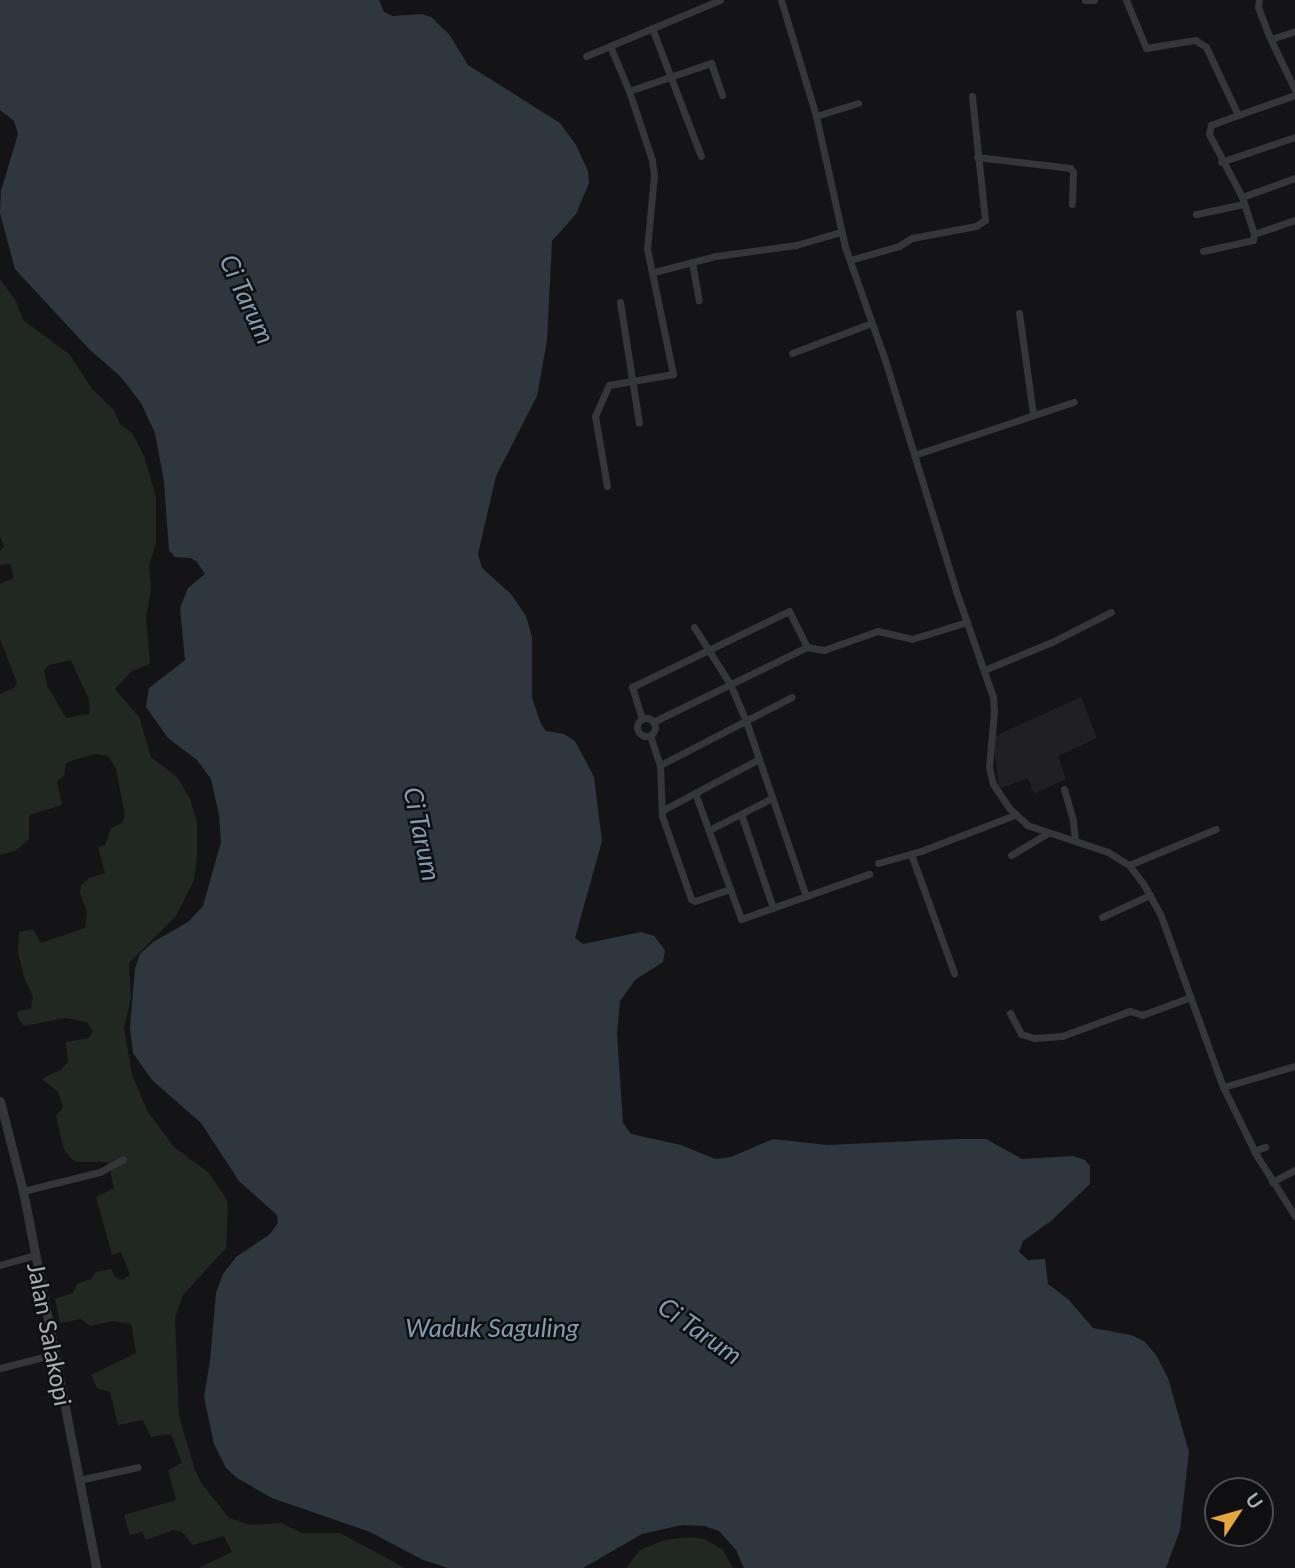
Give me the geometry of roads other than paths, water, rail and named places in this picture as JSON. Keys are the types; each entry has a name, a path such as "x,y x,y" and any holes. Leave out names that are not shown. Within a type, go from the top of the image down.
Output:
{"street":[{"path":"586,56 720,0"},
{"path":"781,0 816,116 841,232 995,708 989,770 997,792 1015,815 1027,825 1101,848 1129,864 1161,916 1223,1087 1254,1151 1295,1216"},
{"path":"1085,0 1094,0"},
{"path":"1126,0 1146,48 1195,40 1204,44 1238,115"},
{"path":"1203,251 1253,240 1254,234 1243,201 1209,134 1210,127 1295,93 1258,7 1259,0"},
{"path":"652,28 701,156"},
{"path":"1271,39 1295,31"},
{"path":"607,486 595,416 609,385 673,374 647,246 654,169 629,91 610,46"},
{"path":"629,91 711,63 722,95"},
{"path":"850,260 899,246 912,238 981,223 986,217 972,96"},
{"path":"816,116 858,103"},
{"path":"1221,162 1295,137"},
{"path":"977,157 1070,168 1073,172 1072,204"},
{"path":"1196,214 1243,201 1295,178"},
{"path":"1254,234 1295,220"},
{"path":"654,272 692,262 796,245 841,232"},
{"path":"692,262 699,300"},
{"path":"620,302 639,423"},
{"path":"1019,313 1033,414"},
{"path":"792,354 872,323"},
{"path":"914,454 1073,402"},
{"path":"653,722 655,728 650,735 644,736 637,730 642,719 632,687 789,611 807,646"},
{"path":"984,670 1052,642 1111,612"},
{"path":"642,719 653,722 807,646 824,650 878,631 912,639 967,622"},
{"path":"694,627 730,684 746,721 806,896"},
{"path":"660,765 792,697"},
{"path":"650,735 660,765 662,816 691,899 695,901 730,889"},
{"path":"663,810 759,759"},
{"path":"1064,789 1075,839"},
{"path":"695,793 741,919 869,874"},
{"path":"709,830 772,798"},
{"path":"741,814 773,908"},
{"path":"878,863 911,854 1015,815"},
{"path":"1129,864 1216,829"},
{"path":"1011,855 1048,833"},
{"path":"911,854 954,973"},
{"path":"1101,917 1150,895"},
{"path":"1010,1013 1021,1034 1034,1038 1062,1036 1129,1011 1142,1015 1191,997"},
{"path":"1223,1087 1295,1066"},
{"name":"Jalan Salakopi","path":"0,1101 23,1191 96,1568"},
{"path":"1254,1151 1265,1147"},
{"path":"23,1191 100,1172 123,1159"},
{"path":"1272,1181 1295,1170"},
{"path":"0,1265 34,1255"},
{"path":"0,1367 55,1354"},
{"path":"79,1480 138,1467"}],"water":[{"name":"Waduk Saguling","path":"0,0 379,0 384,12 393,16 422,14 431,17 449,34 468,65 560,123 576,145 588,171 589,183 576,214 552,241 547,341 537,396 496,476 478,554 482,568 511,594 526,616 532,637 532,698 541,724 546,731 564,734 575,741 594,777 602,841 575,938 583,944 641,932 654,936 665,950 663,962 635,980 620,1001 617,1034 623,1123 631,1134 681,1145 715,1159 731,1157 773,1139 827,1145 986,1139 1022,1159 1073,1156 1085,1160 1090,1166 1090,1184 1051,1221 1023,1241 1019,1252 1028,1260 1045,1259 1048,1284 1068,1299 1093,1328 1131,1335 1144,1341 1156,1355 1168,1378 1189,1452 1180,1530 1166,1568 744,1568 736,1550 719,1531 704,1526 682,1525 642,1534 583,1568 448,1568 423,1560 370,1532 272,1498 237,1478 226,1468 214,1444 204,1397 216,1293 223,1274 236,1257 270,1234 278,1223 277,1215 239,1181 201,1123 152,1080 133,1053 130,1028 135,968 140,954 153,942 188,922 203,906 221,842 219,815 211,779 197,760 168,738 146,707 149,688 185,660 180,608 188,588 205,574 191,558 175,557 169,550 164,482 155,433 141,403 120,376 90,350 15,269 0,213 1,191 18,134 14,121 0,110"}],"water label":[{"name":"Ci Tarum","path":"247,299"},
{"name":"Ci Tarum","path":"422,834"},
{"name":"Ci Tarum","path":"700,1331"}]}
